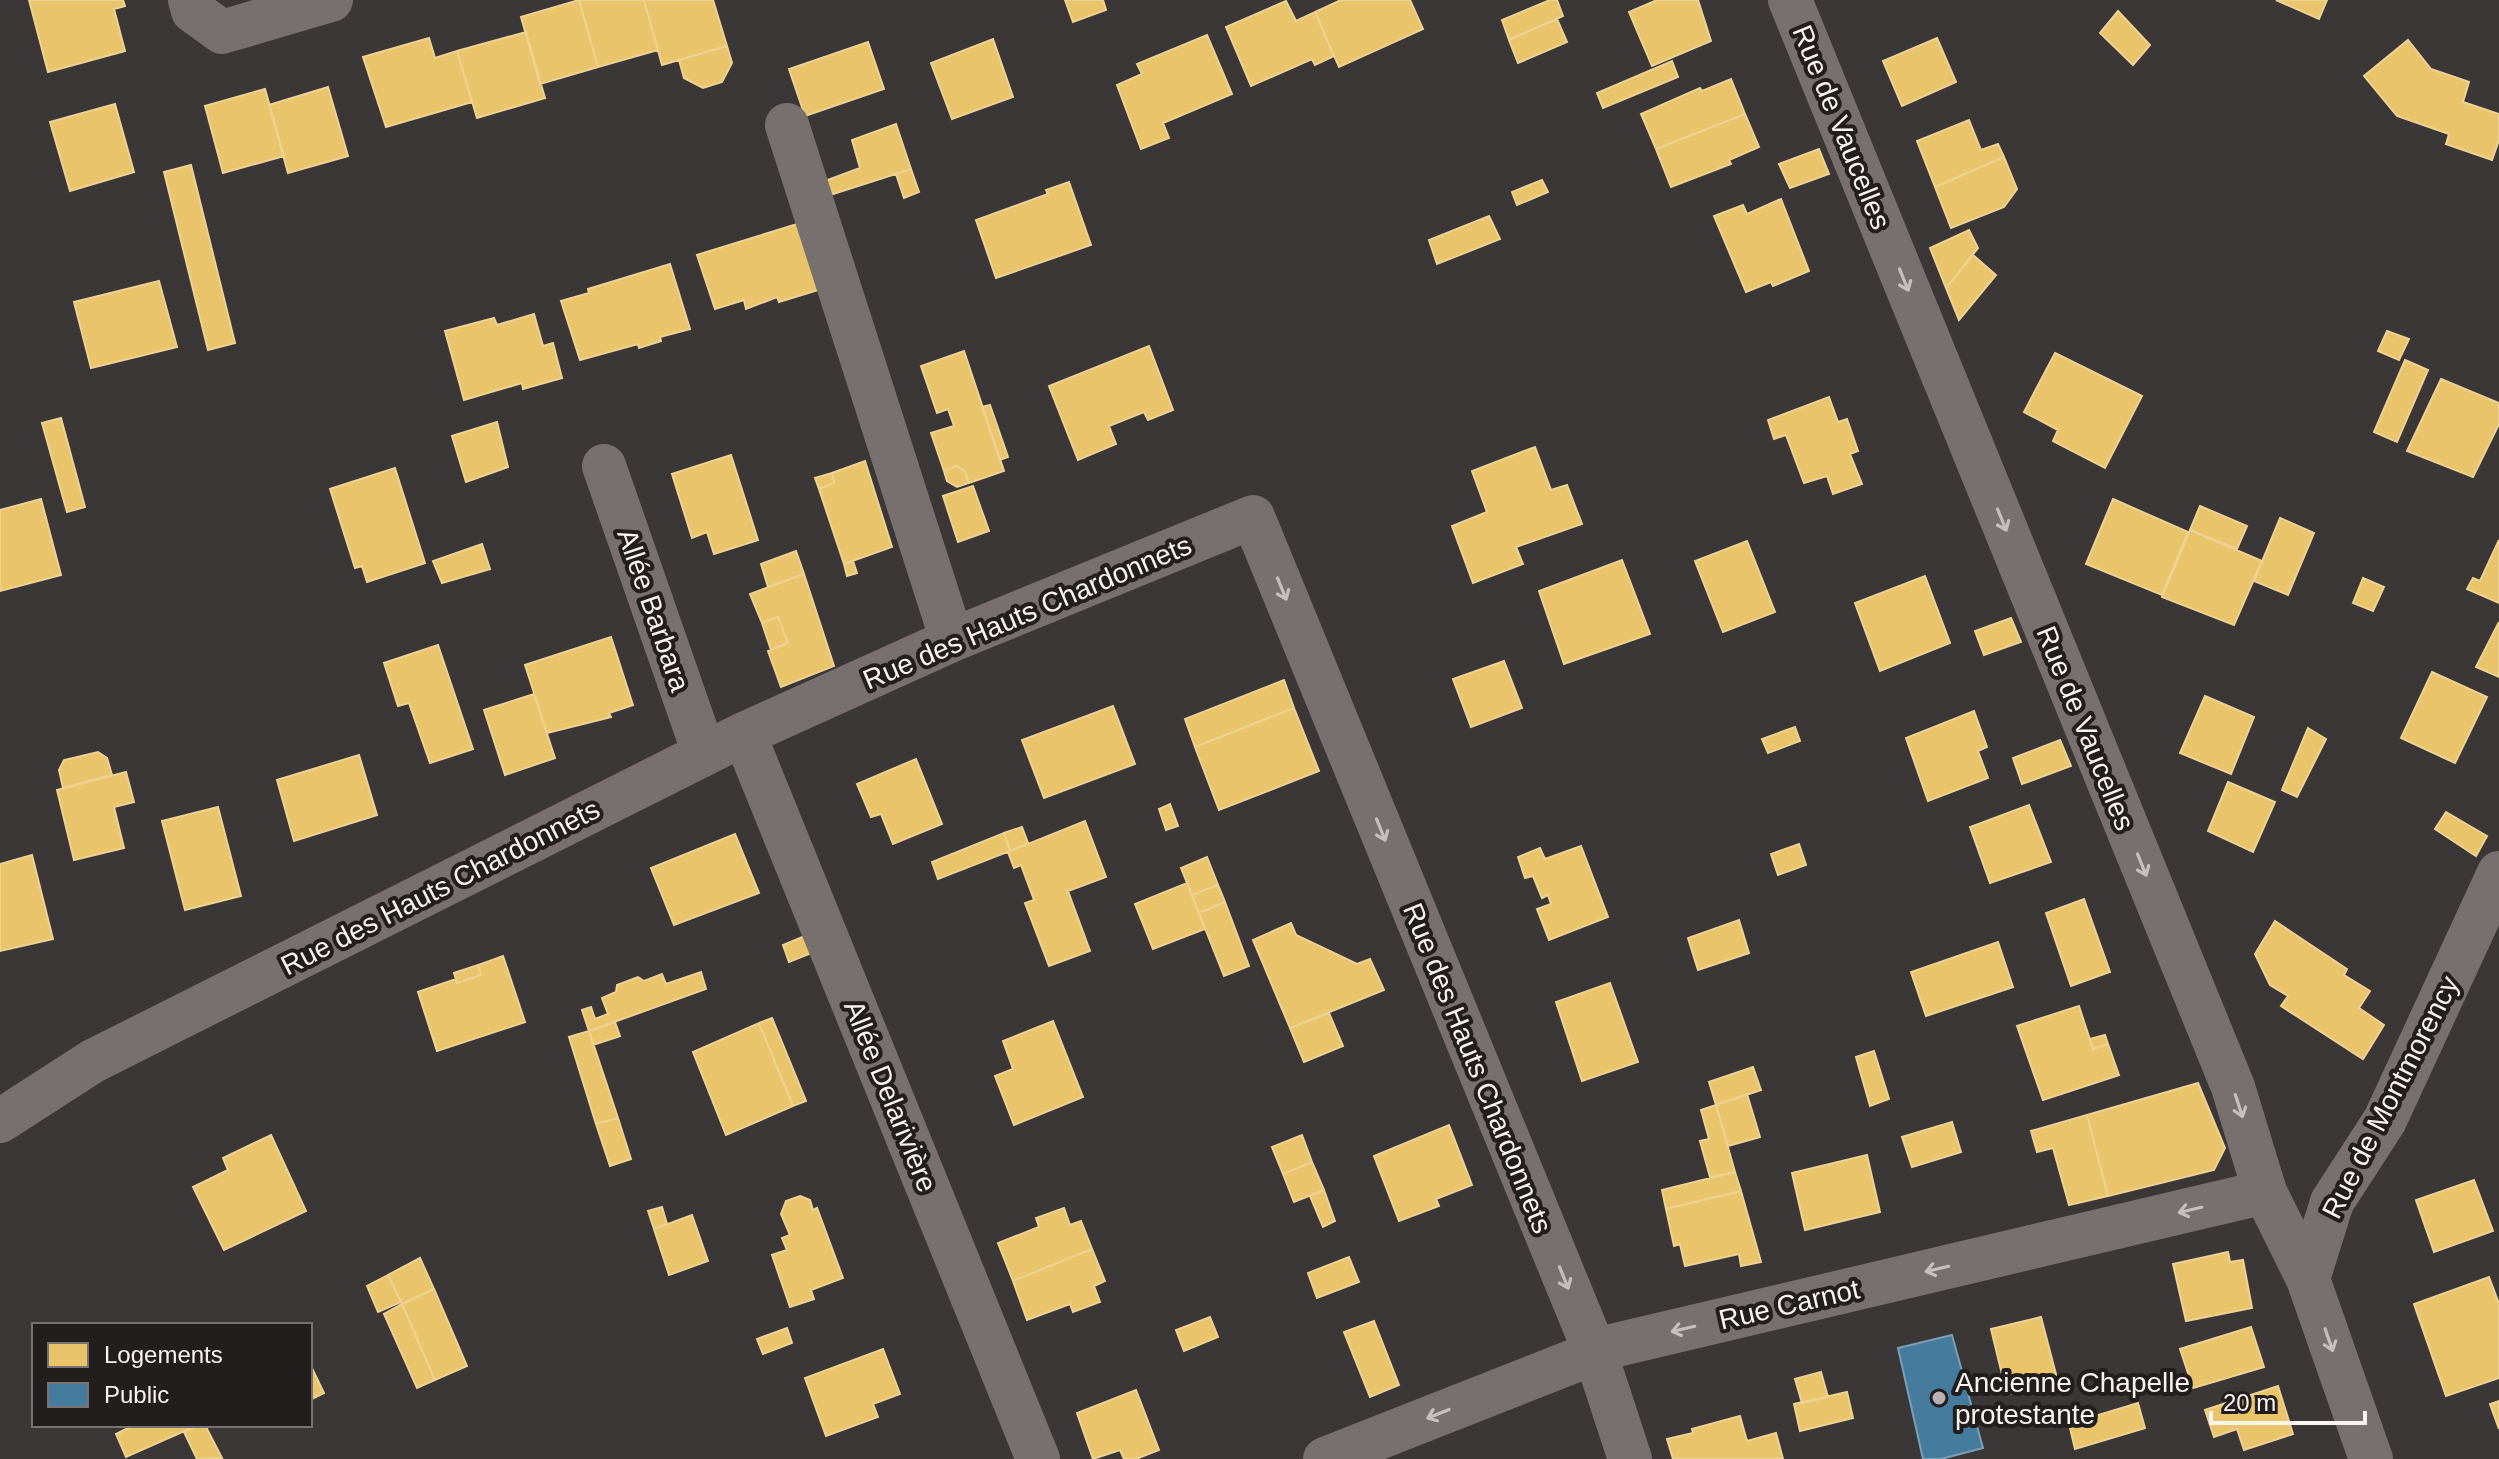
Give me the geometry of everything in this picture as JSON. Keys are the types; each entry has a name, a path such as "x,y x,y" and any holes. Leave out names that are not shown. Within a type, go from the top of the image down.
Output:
{"street":[{"path":"190,0 193,11 222,32 331,0"},
{"name":"Rue de Vaucelles","path":"1790,0 2233,1087 2265,1192 2308,1279 2371,1459"},
{"path":"787,125 952,640"},
{"name":"Allée Barbara","path":"604,466 704,753"},
{"name":"Rue des Hauts Chardonnets","path":"0,1121 93,1061 704,753 952,640 1253,517 1595,1352 1630,1459"},
{"name":"Allée Delarivière","path":"744,734 1038,1459"},
{"name":"Rue de Montmorency","path":"2308,1279 2332,1202 2385,1120 2499,873"},
{"name":"Rue Carnot","path":"1325,1459 1612,1346 2265,1192"}],"building: Logements":[{"path":"29,0 123,0 125,6 114,9 125,51 48,72"},
{"path":"579,0 598,67 540,84 521,17"},
{"path":"579,0 644,0 658,50 598,67"},
{"path":"644,0 713,0 727,46 662,65"},
{"path":"1065,0 1103,0 1106,10 1073,22"},
{"path":"1341,0 1410,0 1423,29 1339,67 1315,12"},
{"path":"1557,0 1563,16 1509,40 1502,20"},
{"path":"1657,0 1698,0 1711,41 1652,66 1629,12"},
{"path":"2276,0 2327,0 2319,19"},
{"path":"1286,1 1296,21 1315,12 1334,56 1315,65 1312,59 1251,86 1226,27"},
{"path":"2118,11 2150,45 2133,65 2100,33"},
{"path":"1557,19 1567,42 1518,63 1509,40"},
{"path":"526,32 545,98 477,118 457,51"},
{"path":"1207,35 1232,94 1163,123 1169,138 1141,149 1117,85 1142,74 1137,64"},
{"path":"429,38 435,58 457,51 472,102 386,127 363,57"},
{"path":"1937,38 1956,82 1902,106 1883,61"},
{"path":"993,39 1013,97 952,119 931,63"},
{"path":"2408,40 2431,69 2469,82 2463,102 2499,114 2499,140 2492,160 2446,144 2449,134 2397,116 2364,76"},
{"path":"868,42 884,89 805,116 789,69"},
{"path":"727,46 732,63 722,82 703,88 684,78 679,60"},
{"path":"1672,61 1678,77 1603,108 1597,93"},
{"path":"1731,79 1745,114 1656,149 1641,114 1700,88 1702,91"},
{"path":"328,87 348,156 288,173 269,105"},
{"path":"265,89 284,156 223,173 205,106"},
{"path":"115,104 134,172 70,191 50,122"},
{"path":"1745,114 1759,147 1729,160 1731,164 1671,187 1656,149"},
{"path":"1969,120 1981,150 1998,144 2004,157 1935,187 1917,141"},
{"path":"896,124 911,169 827,196 822,182 860,168 852,140"},
{"path":"1819,149 1829,174 1790,188 1779,164"},
{"path":"2004,157 2017,189 2004,207 1951,228 1935,187"},
{"path":"191,165 235,343 208,350 164,172"},
{"path":"911,169 919,192 904,198 896,174"},
{"path":"1542,180 1548,192 1517,205 1512,192"},
{"path":"1069,182 1091,245 996,278 976,220 1048,194 1046,190"},
{"path":"1781,199 1809,271 1773,286 1771,282 1746,292 1714,216 1743,205 1747,214"},
{"path":"1489,216 1500,239 1437,264 1429,240"},
{"path":"810,220 831,286 779,302 777,297 746,309 744,300 715,309 697,255"},
{"path":"1969,230 1978,248 1946,288 1930,248"},
{"path":"1973,255 1996,275 1959,320 1946,288"},
{"path":"670,264 690,329 660,337 661,341 639,348 638,344 580,360 561,301 589,293 588,289"},
{"path":"159,281 177,347 91,368 74,302"},
{"path":"534,314 543,346 553,343 562,378 523,389 522,383 464,400 445,331 494,318 497,325"},
{"path":"2387,331 2409,339 2399,360 2378,351"},
{"path":"1149,346 1173,410 1148,420 1144,412 1109,426 1116,444 1078,460 1049,386"},
{"path":"964,351 1004,471 969,483 964,470 956,466 944,471 931,433 954,426 948,409 937,413 921,366"},
{"path":"2055,353 2142,396 2105,468 2053,441 2058,430 2024,412"},
{"path":"2405,360 2428,370 2397,442 2374,432"},
{"path":"2441,379 2499,403 2499,424 2473,477 2407,451"},
{"path":"1829,397 1838,422 1847,419 1858,451 1850,454 1862,484 1833,494 1827,476 1804,483 1786,435 1774,439 1768,420"},
{"path":"990,405 1008,457 1000,460 982,407"},
{"path":"61,418 85,507 67,512 42,423"},
{"path":"497,422 508,467 466,482 452,436"},
{"path":"1535,447 1551,490 1567,485 1582,524 1516,547 1523,564 1473,583 1452,526 1487,512 1472,471"},
{"path":"731,455 758,540 714,554 707,532 692,538 672,474"},
{"path":"865,461 892,547 844,564 819,489 834,483 832,473"},
{"path":"956,466 964,470 969,483 957,487 947,481 944,471"},
{"path":"395,468 425,563 367,582 362,566 355,568 330,489"},
{"path":"832,473 834,483 819,489 815,478"},
{"path":"973,486 989,531 958,542 943,496"},
{"path":"41,499 61,575 0,591 0,510"},
{"path":"2113,499 2188,532 2162,595 2086,564"},
{"path":"2200,506 2247,526 2237,549 2190,530"},
{"path":"2280,518 2314,533 2288,595 2254,581"},
{"path":"2190,530 2262,561 2234,625 2162,597"},
{"path":"2499,540 2499,603 2467,589 2473,578 2480,581"},
{"path":"1747,541 1775,612 1723,632 1695,561"},
{"path":"482,544 490,569 442,583 433,561"},
{"path":"796,551 804,574 768,587 761,564"},
{"path":"1622,560 1650,634 1564,664 1539,591"},
{"path":"853,561 857,573 847,576 844,564"},
{"path":"804,574 834,666 781,687 768,651 788,643 778,617 762,623 750,594"},
{"path":"1925,576 1950,643 1880,671 1855,603"},
{"path":"2363,578 2384,587 2373,611 2353,603"},
{"path":"778,617 788,643 771,650 762,623"},
{"path":"2011,618 2021,642 1984,655 1975,631"},
{"path":"2499,622 2499,677 2476,667"},
{"path":"611,637 633,705 609,713 611,717 547,733 525,665"},
{"path":"438,645 473,749 430,763 409,703 398,706 384,663"},
{"path":"1504,661 1522,708 1471,727 1453,679"},
{"path":"2432,672 2487,697 2455,763 2401,738"},
{"path":"1284,680 1294,708 1195,747 1185,719"},
{"path":"534,694 555,758 505,775 484,710"},
{"path":"2205,696 2254,717 2231,774 2180,753"},
{"path":"1113,706 1135,764 1044,798 1022,740"},
{"path":"1294,708 1319,771 1219,810 1195,747"},
{"path":"1974,711 1987,747 1978,751 1988,778 1928,801 1906,738"},
{"path":"1795,727 1800,741 1768,753 1762,739"},
{"path":"2308,728 2326,739 2297,797 2282,790"},
{"path":"2060,740 2071,766 2022,784 2013,758"},
{"path":"98,752 107,758 112,775 63,788 59,770 64,760"},
{"path":"359,755 377,815 294,841 277,780"},
{"path":"916,759 942,824 893,844 881,814 871,817 857,784"},
{"path":"126,772 134,802 114,807 124,848 74,860 57,790"},
{"path":"2228,782 2275,802 2253,852 2208,831"},
{"path":"1170,804 1178,826 1166,830 1159,809"},
{"path":"2029,805 2051,862 1990,883 1970,827"},
{"path":"218,807 241,896 185,910 162,821"},
{"path":"2446,812 2487,836 2476,856 2435,829"},
{"path":"1085,821 1106,877 1068,891 1090,951 1049,966 1025,903 1034,900 1021,865 1014,868 1008,852"},
{"path":"1022,827 1028,843 1010,851 1004,833"},
{"path":"1004,833 1010,851 938,879 932,862"},
{"path":"735,834 759,893 674,925 651,868"},
{"path":"1799,844 1806,865 1778,875 1771,854"},
{"path":"1581,846 1608,917 1549,940 1537,909 1551,904 1548,895 1542,898 1533,876 1525,878 1518,857 1540,848 1545,859"},
{"path":"32,855 53,939 0,951 0,864"},
{"path":"1207,857 1218,885 1192,895 1181,868"},
{"path":"1187,883 1205,929 1153,949 1135,904"},
{"path":"1218,885 1225,902 1199,913 1192,895"},
{"path":"2084,899 2110,972 2071,986 2046,913"},
{"path":"1225,902 1249,966 1224,976 1199,913"},
{"path":"1739,920 1749,953 1698,970 1688,938"},
{"path":"2275,921 2347,969 2344,975 2370,991 2359,1008 2384,1025 2363,1059 2281,1006 2288,996 2270,985 2255,954"},
{"path":"1291,923 1296,935 1357,964 1370,959 1384,990 1290,1028 1253,940"},
{"path":"807,935 814,952 789,962 783,945"},
{"path":"1998,942 2013,987 1926,1016 1911,972"},
{"path":"503,956 525,1022 437,1051 418,992 456,979 457,983 481,975 478,965"},
{"path":"478,965 481,975 457,983 454,973"},
{"path":"701,972 706,989 589,1031 582,1010 591,1007 595,1019 608,1014 602,998 616,992 617,985 638,977 644,981 662,974 666,984"},
{"path":"1610,983 1638,1062 1582,1081 1556,1002"},
{"path":"2079,1006 2093,1049 2108,1044 2119,1075 2043,1100 2017,1026"},
{"path":"1329,1013 1343,1046 1304,1062 1290,1028"},
{"path":"772,1018 806,1101 793,1106 759,1023"},
{"path":"1053,1021 1083,1097 1014,1125 995,1076 1013,1069 1003,1041"},
{"path":"615,1022 620,1036 593,1045 589,1031"},
{"path":"759,1023 793,1106 726,1135 693,1052"},
{"path":"589,1031 618,1118 596,1124 569,1037"},
{"path":"2105,1035 2108,1044 2093,1049 2090,1039"},
{"path":"1874,1051 1889,1099 1870,1106 1856,1057"},
{"path":"1753,1067 1761,1090 1716,1105 1709,1082"},
{"path":"2198,1083 2225,1148 2214,1170 2108,1196 2087,1115"},
{"path":"1747,1094 1760,1137 1728,1146 1716,1105"},
{"path":"1716,1105 1735,1172 1710,1177 1700,1141 1709,1139 1701,1110"},
{"path":"2087,1115 2108,1196 2069,1205 2053,1148 2037,1152 2031,1131"},
{"path":"618,1118 631,1159 610,1166 596,1124"},
{"path":"1952,1122 1961,1152 1912,1167 1902,1137"},
{"path":"1449,1125 1472,1185 1436,1199 1439,1206 1399,1221 1374,1156"},
{"path":"271,1135 306,1211 224,1250 193,1187 228,1170 223,1158"},
{"path":"1302,1135 1312,1162 1283,1174 1272,1147"},
{"path":"1867,1155 1880,1212 1805,1230 1792,1173"},
{"path":"1312,1162 1324,1190 1294,1202 1283,1174"},
{"path":"1735,1172 1741,1191 1666,1209 1662,1190"},
{"path":"2474,1180 2493,1231 2434,1252 2416,1200"},
{"path":"1324,1190 1335,1221 1323,1227 1310,1196"},
{"path":"1741,1191 1761,1262 1741,1266 1739,1254 1685,1266 1680,1244 1674,1246 1666,1209"},
{"path":"800,1196 810,1200 813,1210 817,1208 843,1278 811,1290 814,1299 790,1307 772,1255 787,1250 782,1238 790,1235 781,1214 786,1201"},
{"path":"662,1207 667,1224 654,1229 648,1211"},
{"path":"1064,1208 1070,1225 1081,1221 1092,1249 1013,1281 998,1243 1039,1227 1036,1218"},
{"path":"692,1215 708,1261 669,1275 654,1229"},
{"path":"1092,1249 1105,1281 1094,1286 1100,1302 1073,1312 1070,1304 1027,1320 1013,1281"},
{"path":"2228,1252 2230,1262 2243,1260 2252,1308 2186,1321 2173,1264"},
{"path":"1349,1257 1359,1282 1317,1298 1308,1273"},
{"path":"420,1258 434,1289 402,1304 388,1275"},
{"path":"388,1275 401,1302 378,1312 367,1286"},
{"path":"2489,1277 2499,1304 2499,1378 2446,1396 2414,1304"},
{"path":"434,1289 467,1366 435,1380 402,1304"},
{"path":"402,1304 435,1380 417,1388 384,1314"},
{"path":"1210,1317 1218,1337 1184,1351 1176,1330"},
{"path":"2041,1317 2058,1382 2007,1395 1991,1329"},
{"path":"1374,1321 1399,1385 1370,1397 1344,1332"},
{"path":"2251,1327 2264,1367 2193,1388 2180,1349"},
{"path":"787,1328 792,1343 763,1354 757,1339"},
{"path":"883,1349 900,1394 873,1404 878,1417 826,1436 805,1378"},
{"path":"312,1368 324,1393 312,1399"},
{"path":"1821,1372 1828,1397 1802,1403 1795,1379"},
{"path":"2278,1386 2293,1434 2244,1450 2237,1429 2214,1437 2205,1410"},
{"path":"1136,1390 1159,1450 1136,1459 1124,1459 1120,1450 1093,1459 1077,1413"},
{"path":"1847,1392 1853,1418 1800,1431 1794,1404"},
{"path":"2499,1401 2499,1429 2490,1404"},
{"path":"2138,1403 2145,1428 2075,1449 2069,1424"},
{"path":"1740,1416 1747,1441 1776,1433 1783,1459 1673,1459 1667,1439"},
{"path":"130,1427 194,1427 126,1457 116,1434"},
{"path":"194,1427 206,1427 222,1458 197,1459 184,1432"}],"building: Public":[{"name":"Ancienne Chapelle protestante","path":"1952,1335 1983,1448 1941,1459 1923,1459 1898,1348"}],"place":[{"name":"Ancienne Chapelle protestante","path":"1939,1398"}]}
